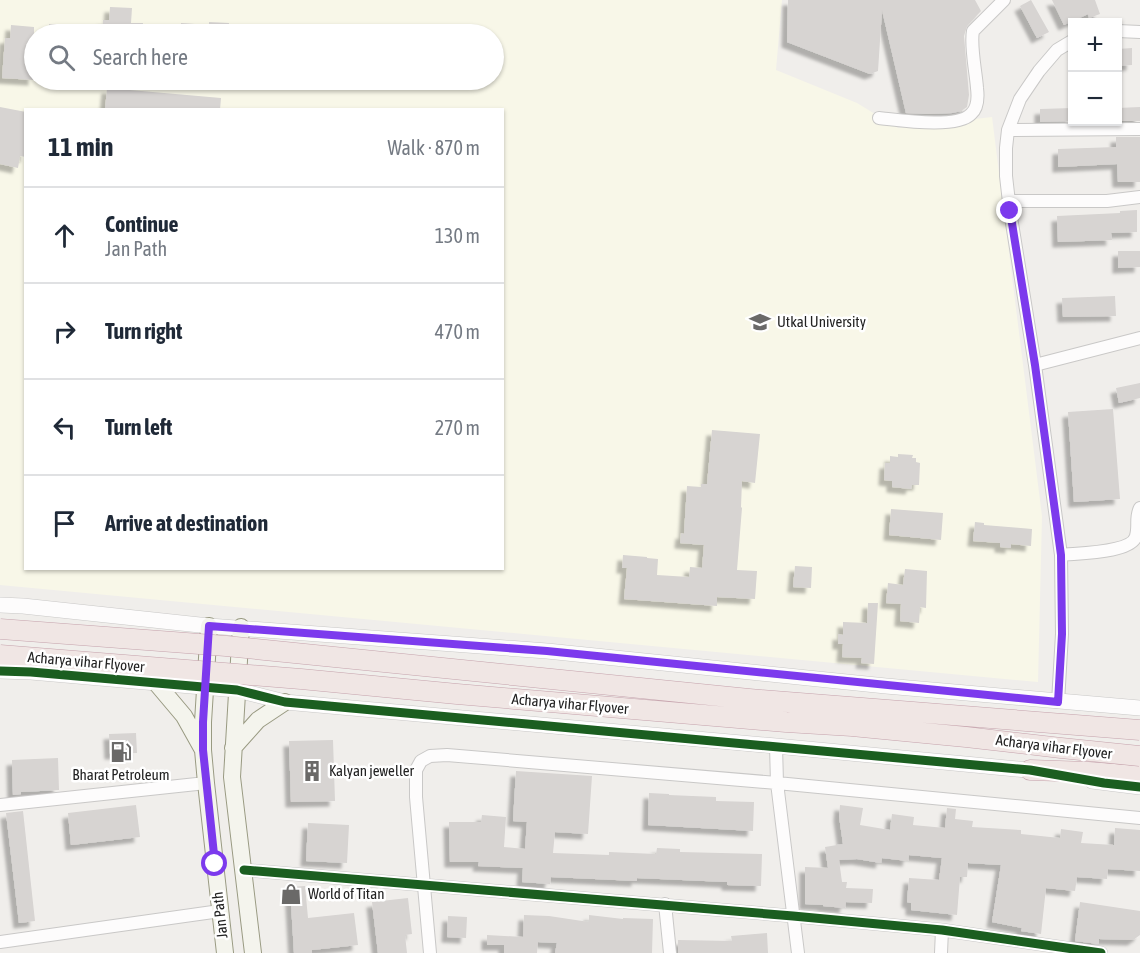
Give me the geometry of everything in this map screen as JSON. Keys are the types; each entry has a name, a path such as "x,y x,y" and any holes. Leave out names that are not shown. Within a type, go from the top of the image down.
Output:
{"highway":[{"name":"Acharya vihar Flyover","path":"0,629 238,647 749,699 1140,730"},
{"name":"Acharya vihar Flyover","path":"0,655 966,736 1140,756"},
{"path":"1030,770 1140,776"}],"main road":[{"name":"Jan Path","path":"209,626 203,750 225,953"},
{"name":"Jan Path","path":"241,627 232,777 253,953"},
{"path":"157,684 184,716 203,750"},
{"path":"233,748 258,720 285,702"}],"street":[{"path":"879,118 946,122 970,116 977,105 978,94 972,44 973,32 1004,0"},
{"path":"1122,30 1140,32"},
{"path":"1058,702 1062,634 1061,555 1035,365 1009,201 1006,148 1012,116 1020,99 1057,50 1068,43"},
{"path":"1008,130 1140,129"},
{"path":"1009,201 1107,201 1140,197"},
{"path":"1035,365 1140,338"},
{"path":"1061,555 1120,548 1132,543 1136,538 1140,508"},
{"path":"0,605 209,626 547,651 1058,702 1140,708"},
{"path":"0,671 237,690 285,702 1030,770 1140,787"},
{"path":"776,746 777,783 798,953"},
{"path":"430,953 416,770 421,761 430,756 447,755 777,783 1140,818"},
{"path":"0,805 206,783"},
{"path":"244,870 665,904 942,930 1101,953"},
{"path":"665,904 670,953"},
{"path":"0,942 220,911"},
{"path":"941,953 942,930"}],"shaded area":[{"name":"Utkal University","path":"0,0 782,0 776,70 857,103 898,128 992,117 1042,516 1038,682 0,585"}],"building":[{"path":"788,0 975,0 981,11 967,26 964,36 969,95 967,107 952,113 906,113 882,10 878,71 870,74 787,42"},
{"path":"1031,0 1049,32 1037,38 1020,6"},
{"path":"1052,0 1095,0 1100,14 1089,18 1088,14 1079,18 1068,18 1068,23 1064,25"},
{"path":"110,7 132,8 131,23 143,24 103,24 103,20 109,20"},
{"path":"209,22 229,23 229,24 209,24"},
{"path":"11,25 24,26 24,79 2,78 5,38 10,38"},
{"path":"1132,48 1132,65 1122,66 1122,49"},
{"path":"107,90 221,98 220,108 105,108"},
{"path":"0,107 24,112 24,157 20,156 18,168 0,164"},
{"path":"1140,107 1140,121 1122,121 1122,108"},
{"path":"1068,108 1068,121 1040,122 1040,109"},
{"path":"1116,137 1140,137 1140,182 1118,182 1117,164 1058,167 1058,149 1116,147"},
{"path":"1137,210 1137,232 1111,233 1112,240 1058,242 1057,216"},
{"path":"1118,251 1140,251 1140,267 1118,268"},
{"path":"1115,296 1116,316 1063,317 1062,298"},
{"path":"1140,383 1140,398 1119,403 1116,388"},
{"path":"1113,409 1120,499 1074,502 1068,412"},
{"path":"712,430 760,434 755,483 742,481 737,570 757,571 755,599 717,597 717,606 624,599 627,568 622,568 623,555 658,559 657,575 689,577 690,567 702,568 704,545 680,543 681,533 684,534 687,486 701,487 701,484 707,484"},
{"path":"898,454 913,455 912,458 916,458 916,462 920,463 919,485 912,485 911,489 892,487 892,481 884,480 885,463 890,463 890,456 898,457"},
{"path":"891,509 943,513 941,540 889,535"},
{"path":"975,522 984,523 984,525 1032,529 1031,546 1011,544 1011,548 1000,547 1000,543 973,541"},
{"path":"795,566 812,567 811,588 793,587"},
{"path":"905,569 927,571 926,608 920,607 919,623 900,621 901,604 886,603 888,583 903,585"},
{"path":"868,603 878,603 874,664 861,663 862,658 842,657 843,644 838,644 838,634 843,635 843,622 867,623"},
{"path":"136,733 137,753 110,754 109,734"},
{"name":"Kalyan jeweller","path":"333,740 335,801 291,802 289,741"},
{"path":"58,758 59,790 21,792 21,794 13,795 12,760"},
{"path":"516,771 592,776 588,834 555,832 553,853 656,854 657,848 680,849 680,852 762,854 761,886 727,885 727,882 637,878 637,881 551,877 550,884 522,882 523,868 478,866 479,862 450,862 449,822 481,822 482,815 506,817 504,847 525,849 527,822 513,821"},
{"path":"649,793 716,797 716,801 754,802 753,831 648,825"},
{"path":"136,805 140,837 71,845 68,813"},
{"path":"840,805 863,808 860,825 890,830 892,814 914,817 913,825 945,828 947,808 956,809 955,819 973,821 972,827 1021,830 1021,834 1060,838 1061,829 1083,832 1081,843 1114,845 1115,828 1140,830 1140,871 1108,869 1107,879 1077,877 1075,891 1046,888 1041,934 1021,931 1022,928 992,922 1001,865 968,863 967,877 960,877 957,915 911,910 911,903 907,902 909,878 939,880 942,858 909,855 908,861 882,858 881,863 857,859 839,860 842,882 847,882 846,888 873,889 872,903 846,902 845,908 805,904 805,867 828,868 825,847 843,844 839,816"},
{"path":"23,811 35,921 19,923 6,813"},
{"path":"308,823 349,825 347,863 306,861"},
{"path":"305,886 308,918 354,913 358,945 312,950 312,953 294,953 290,887"},
{"path":"408,898 412,934 405,935 407,953 378,953 372,902"},
{"path":"1080,902 1140,911 1140,935 1133,940 1099,939 1099,944 1075,941"},
{"path":"524,915 589,922 589,915 623,919 653,919 652,953 555,953 557,943 538,942 537,953 504,953 504,945 487,945 487,935 523,937"},
{"path":"448,916 467,917 466,938 447,937"},
{"path":"767,933 768,953 678,953 678,940 732,941 731,936"}],"cycle path":[{"path":"0,671 237,690 285,702 1030,770 1140,787"},
{"path":"244,870 942,930 1101,953"}],"place":[{"name":"Utkal University","path":"760,322"},
{"name":"Bharat Petroleum","path":"121,752"},
{"name":"Kalyan jeweller","path":"312,771"},
{"name":"World of Titan","path":"291,894"}],"route":[{"path":"215,864 203,750 209,626 547,651 1058,702 1062,634 1061,555 1035,365 1010,211"}]}
